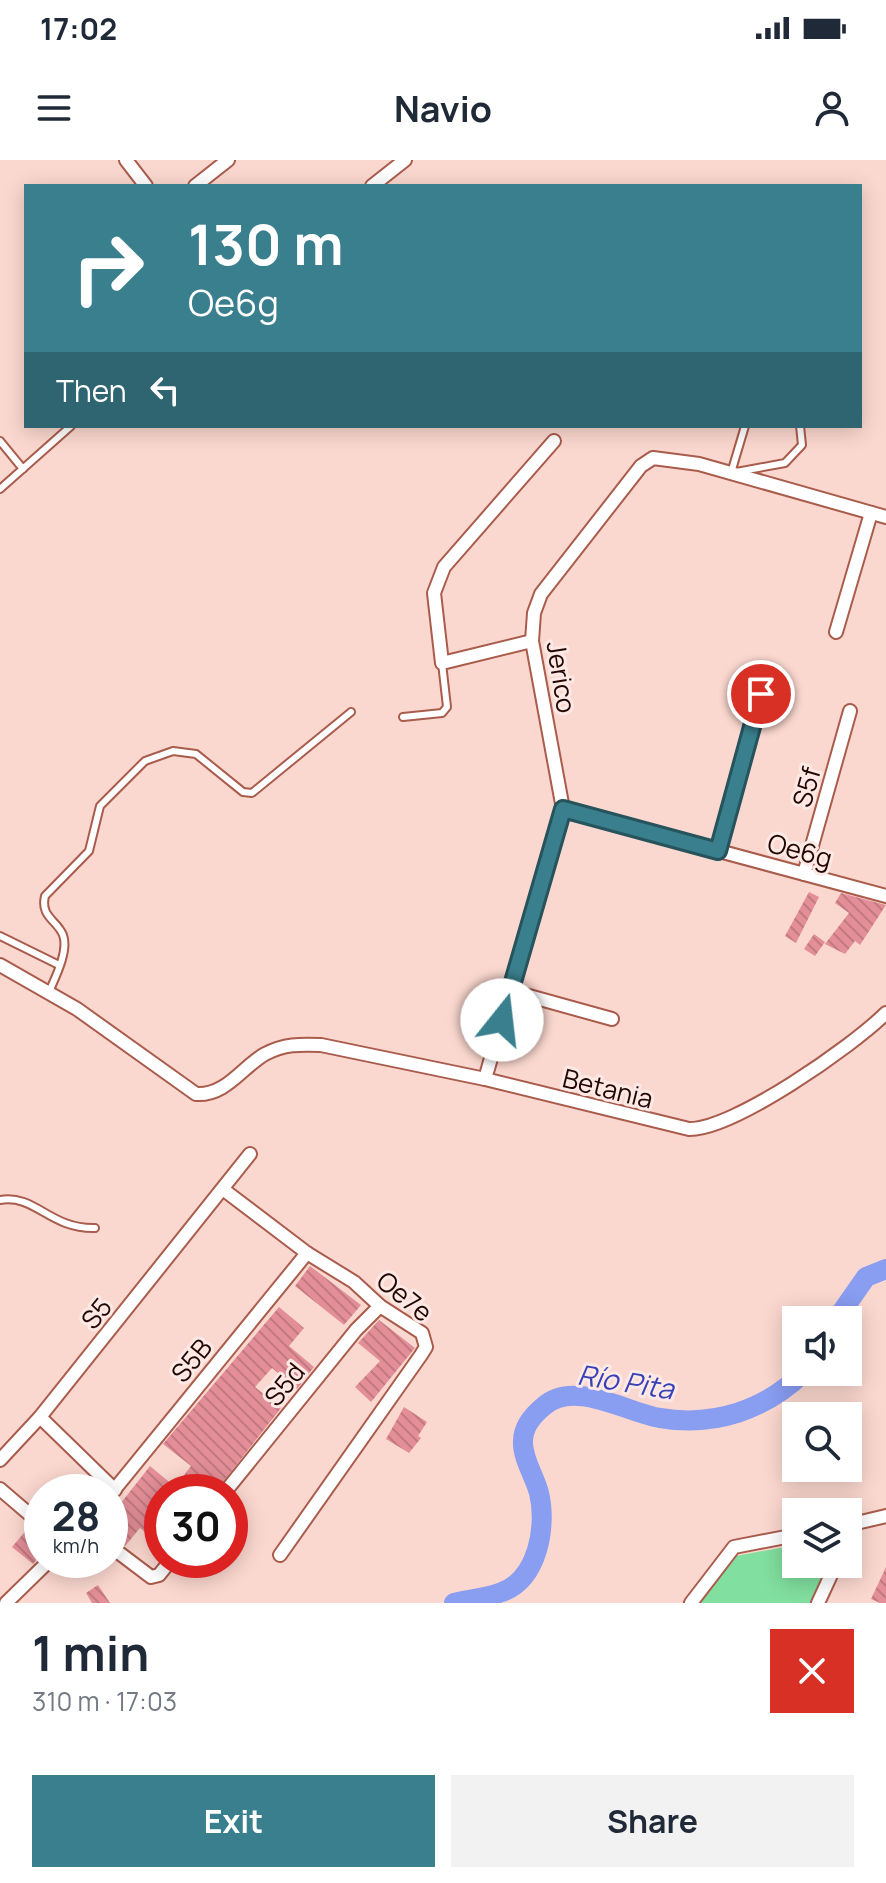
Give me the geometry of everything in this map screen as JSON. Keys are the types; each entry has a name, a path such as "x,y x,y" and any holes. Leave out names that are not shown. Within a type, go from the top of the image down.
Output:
{"street":[{"path":"126,160 144,184"},
{"path":"198,184 228,160"},
{"path":"375,184 405,160"},
{"path":"532,641 442,663 434,593 444,567 554,441"},
{"name":"Jerico","path":"485,1079 563,809 532,641 536,603 541,594 644,463 667,457 886,517"},
{"path":"836,632 871,513"},
{"path":"718,851 761,694"},
{"name":"S5f","path":"804,874 850,711"},
{"name":"Oe6g","path":"563,809 886,896"},
{"path":"0,965 49,992"},
{"path":"511,991 612,1019"},
{"name":"Betania","path":"49,992 191,1091 209,1094 234,1080 265,1055 296,1044 356,1050 667,1125 708,1128 835,1055 886,1013"},
{"name":"S5","path":"0,1460 40,1417 250,1154"},
{"name":"Oe7e","path":"224,1190 307,1253 354,1282 380,1306 422,1333 426,1347 280,1555"},
{"name":"S5B","path":"127,1474 307,1253"},
{"name":"S5d","path":"240,1474 380,1306"},
{"path":"40,1417 95,1474"},
{"path":"0,1489 24,1510"},
{"path":"862,1521 886,1516"},
{"path":"691,1603 734,1547 782,1538"},
{"path":"128,1560 144,1572"},
{"path":"6,1603 32,1578"},
{"path":"818,1603 830,1578"}],"lane":[{"path":"0,489 69,428"},
{"path":"744,428 731,473 785,463 802,445 800,428"},
{"path":"0,441 23,469"},
{"path":"403,717 442,713 447,707 442,663"},
{"path":"49,992 59,965 64,938 45,914 45,896 89,851 100,806 141,763 166,752 186,751 204,757 243,792 252,793 351,712"},
{"path":"0,936 59,965"},
{"path":"0,1200 22,1200 64,1225 95,1228"}],"green space":[{"path":"782,1548 782,1578 822,1578 811,1603 700,1603 736,1556"}],"building":[{"path":"809,892 819,897 796,943 785,936"},
{"path":"841,893 886,905 860,945 855,941 845,954 825,944 849,913 835,903"},
{"path":"814,934 825,942 815,956 804,949"},
{"path":"310,1266 361,1305 344,1325 295,1286"},
{"path":"279,1307 304,1328 289,1346 314,1367 297,1389 272,1368 255,1387 281,1408 229,1474 185,1474 191,1466 163,1444"},
{"path":"379,1320 415,1348 371,1402 355,1387 380,1361 358,1343"},
{"path":"404,1407 427,1422 418,1436 421,1438 409,1453 386,1439"},
{"path":"150,1466 160,1474 144,1474 144,1531 140,1528 128,1542 128,1494"},
{"path":"24,1533 24,1557 12,1547"},
{"path":"886,1567 886,1603 880,1603 871,1599"},
{"path":"98,1585 110,1603 92,1603 86,1593"}],"waterway":[{"name":"Río Pita","path":"846,1306 866,1277 886,1269"},
{"name":"Río Pita","path":"454,1603 502,1592 524,1576 532,1564 540,1535 541,1506 523,1441 529,1421 544,1406 556,1399 585,1397 660,1418 700,1420 738,1413 756,1406 788,1386"}],"route":[{"path":"502,1020 563,809 718,851 761,694"}]}
